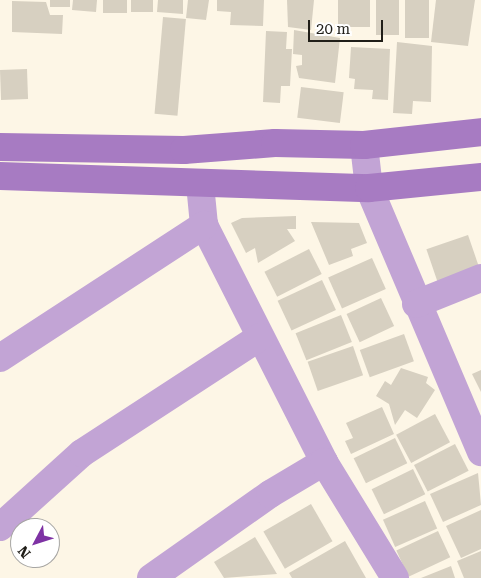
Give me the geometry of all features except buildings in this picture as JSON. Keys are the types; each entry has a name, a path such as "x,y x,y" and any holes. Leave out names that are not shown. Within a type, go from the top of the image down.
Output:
{"main road":[{"path":"0,147 184,150 275,144 364,145 481,132"},
{"path":"0,176 368,188 481,177"}],"street":[{"path":"364,145 368,188 416,304 479,441"},
{"path":"200,184 204,225 324,462 395,578"},
{"path":"0,358 204,225"},
{"path":"416,304 481,278"},
{"path":"0,527 82,453 260,337"},
{"path":"151,578 270,494 324,462"}]}
